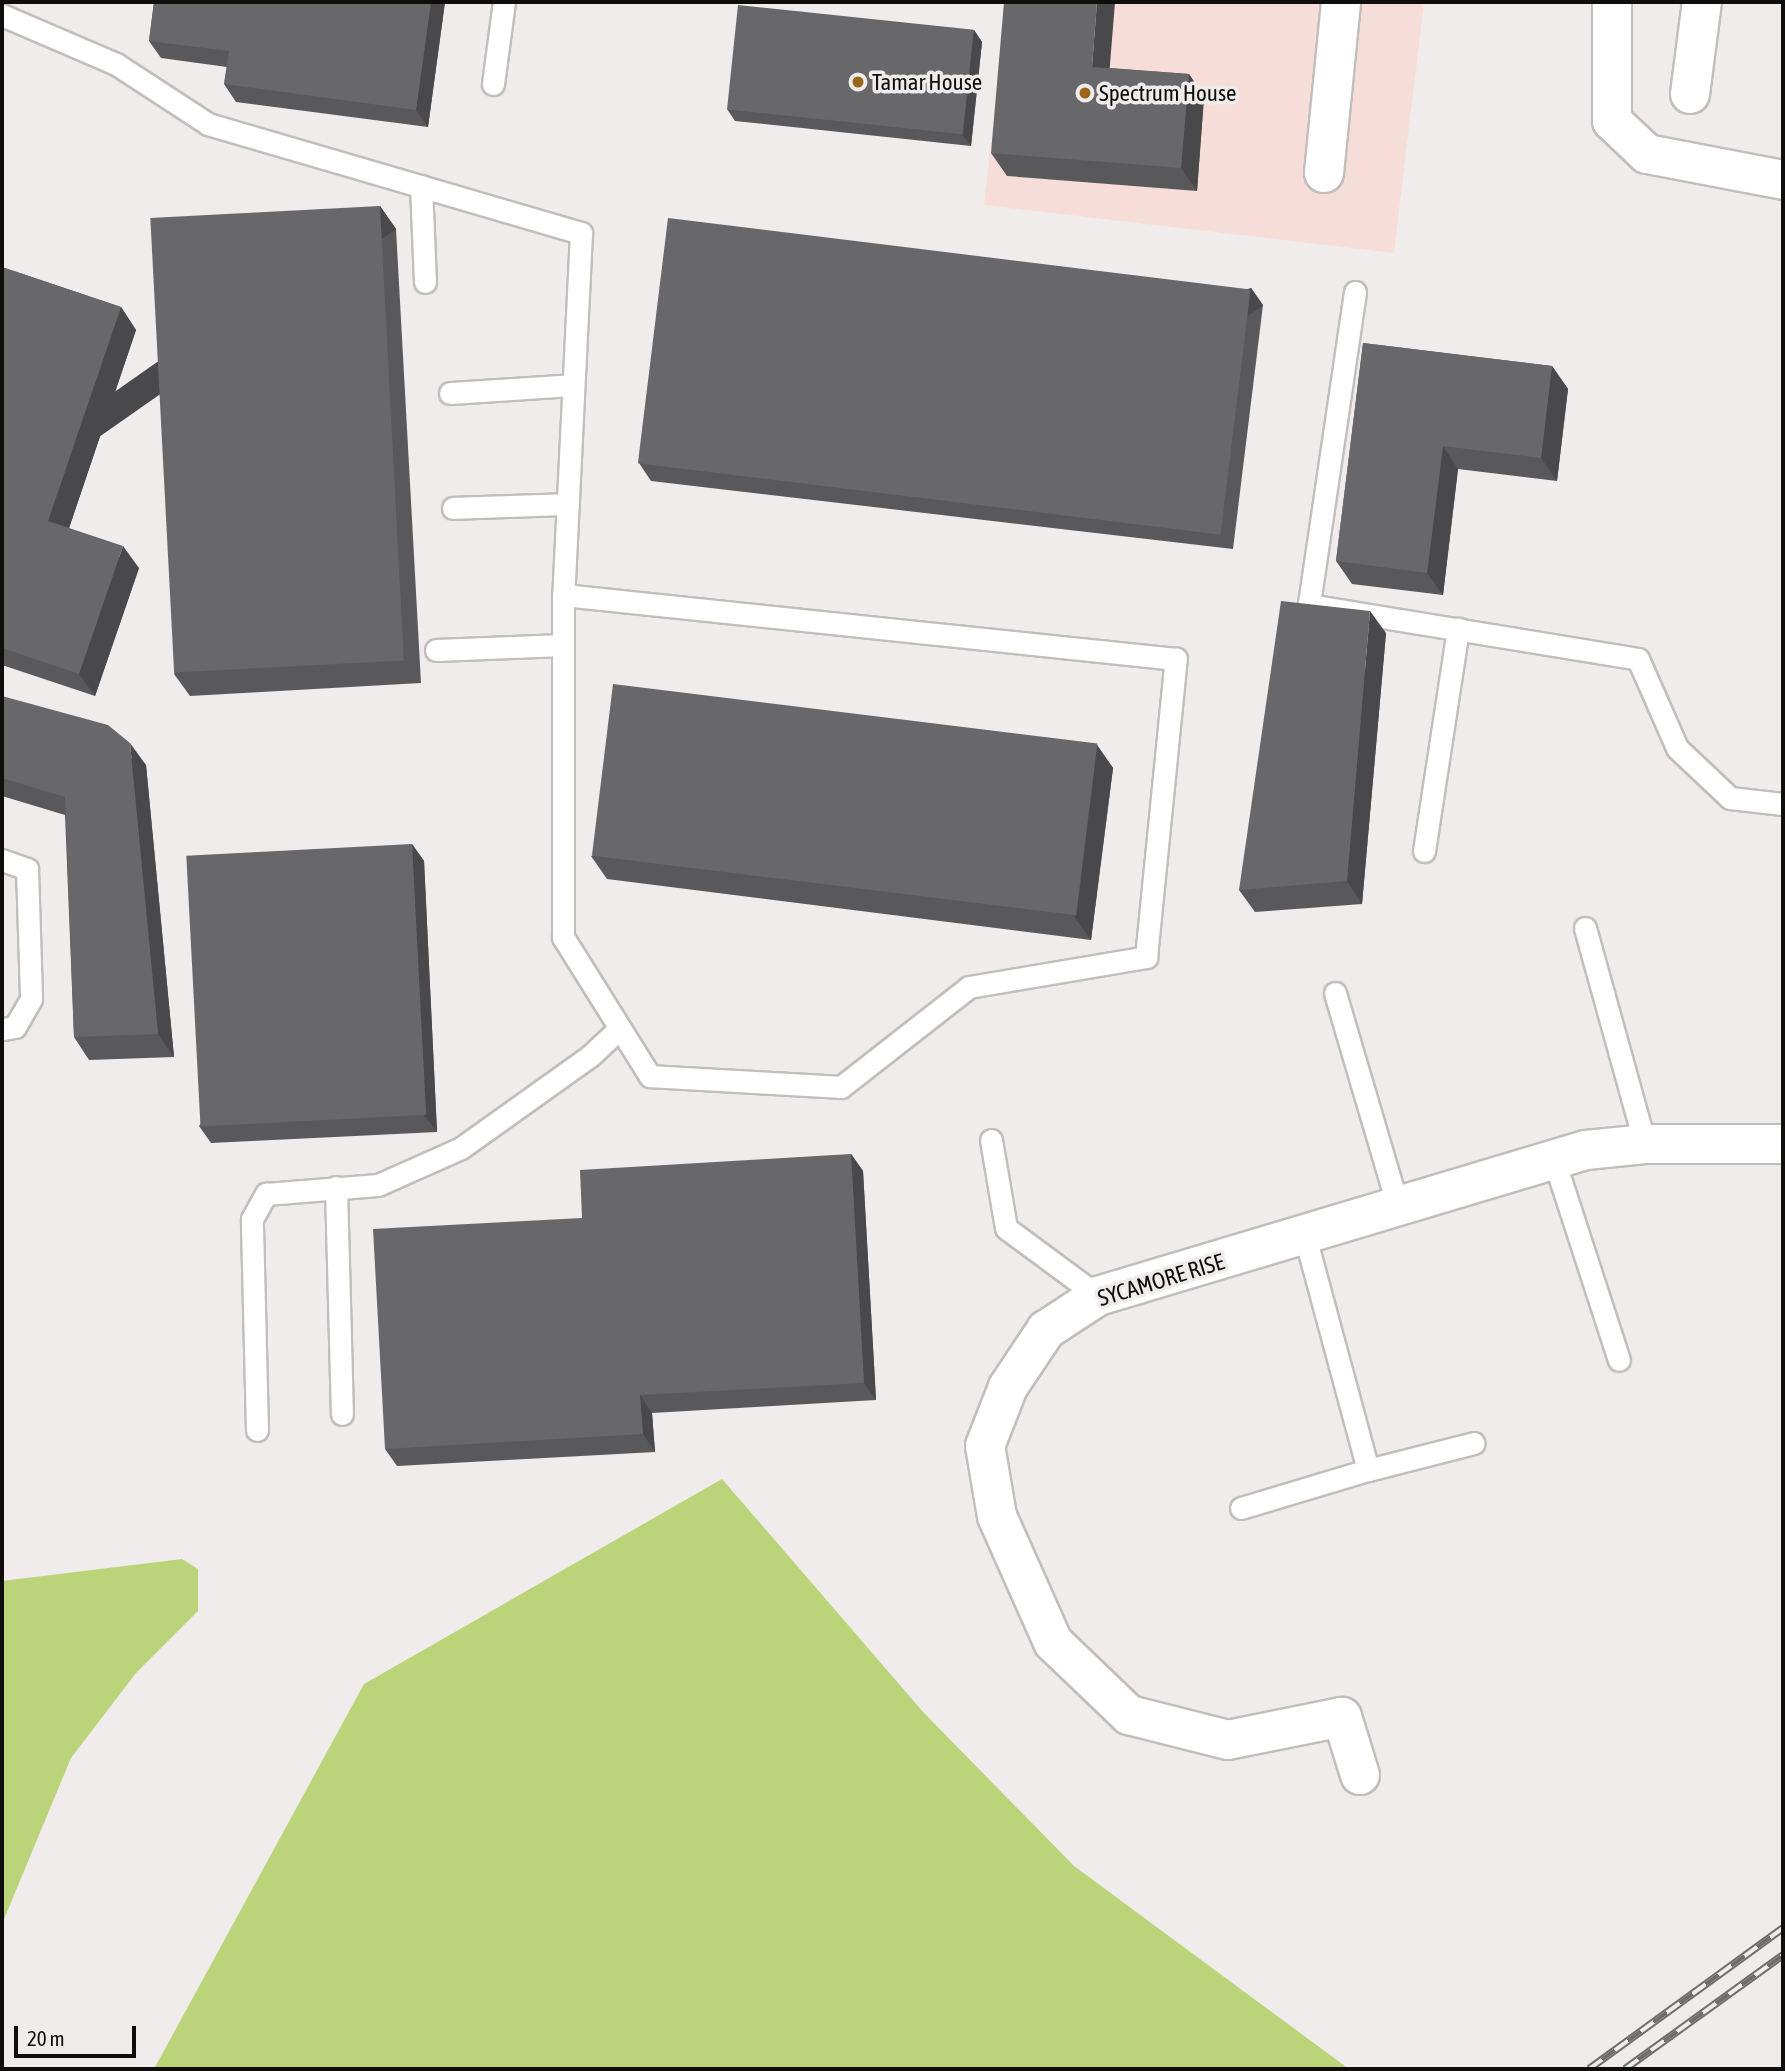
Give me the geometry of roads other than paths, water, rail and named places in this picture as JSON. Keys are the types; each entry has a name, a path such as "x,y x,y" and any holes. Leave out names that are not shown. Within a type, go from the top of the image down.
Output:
{"street":[{"path":"1324,173 1341,2"},
{"path":"1612,2 1612,121 1647,154 1783,180"},
{"path":"1690,94 1702,2"},
{"name":"SYCAMORE RISE","path":"1360,1775 1342,1717 1228,1740 1129,1715 1053,1642 997,1516 985,1446 1008,1387 1046,1330 1098,1296 1305,1236 1397,1204 1586,1150 1645,1144 1783,1144"}],"lane":[{"path":"493,84 504,2"},
{"path":"2,15 116,64 208,124 581,233 563,595 563,937 650,1076 841,1087 969,987 1146,957 1176,659 563,595"},
{"path":"421,186 425,282"},
{"path":"1355,292 1309,604 1638,659 1677,748 1730,798 1783,804"},
{"path":"450,393 573,385"},
{"path":"453,508 568,504"},
{"path":"1424,851 1458,629"},
{"path":"436,650 563,645"},
{"path":"2,860 27,869 30,999 15,1027 2,1029"},
{"path":"1585,928 1645,1144"},
{"path":"1335,993 1397,1204"},
{"path":"257,1430 254,1208 267,1194 284,1189 378,1185 461,1148 590,1056 620,1028"},
{"path":"991,1140 1006,1228 1098,1296"},
{"path":"1554,1160 1619,1360"},
{"path":"336,1187 342,1414"},
{"path":"1305,1236 1368,1470"},
{"path":"1241,1508 1368,1470 1474,1443"}],"railway":[{"path":"1589,2069 1783,1928"},
{"path":"1625,2069 1783,1955"}],"place":[{"name":"Tamar House","path":"858,82"},
{"name":"Spectrum House","path":"1085,93"}]}
